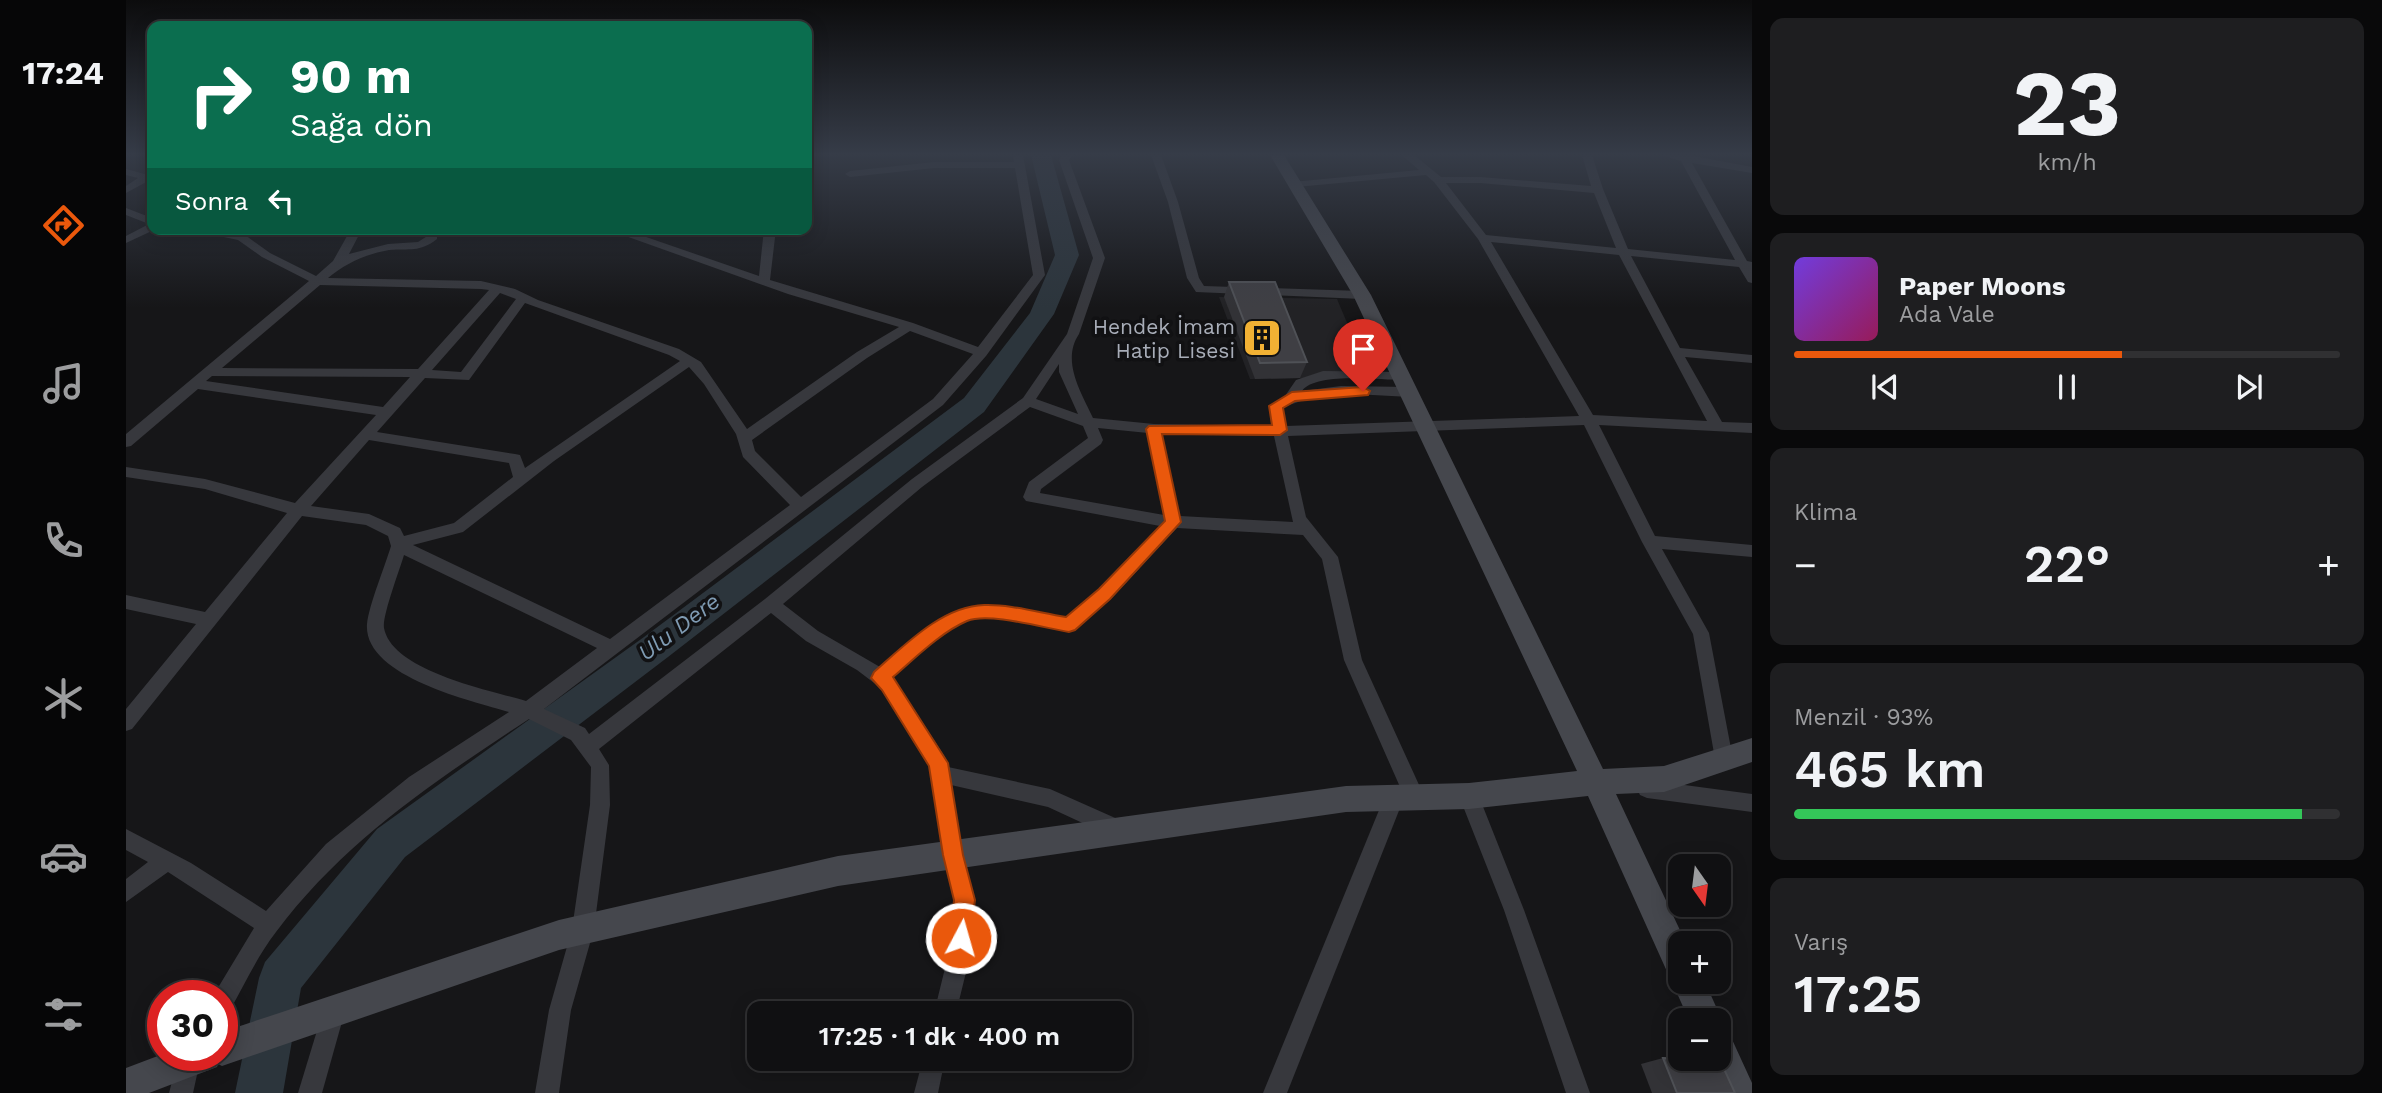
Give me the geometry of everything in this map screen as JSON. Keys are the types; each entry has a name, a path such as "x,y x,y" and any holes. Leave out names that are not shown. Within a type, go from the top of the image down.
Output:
{"main road":[{"path":"1309,206 1362,295 1406,384 1541,663 1668,939"},
{"path":"238,1044 559,935 838,872 1346,799 1469,796 1594,782 1664,779 1752,750"},
{"path":"126,1085 174,1071"}],"street":[{"path":"235,980 268,925 333,851 416,783 535,713 611,647 938,402 981,353 1039,275 1026,206"},
{"path":"583,741 771,604 917,483 1028,401 1073,334 1099,258 1080,206"},
{"path":"1174,206 1193,278 1200,289 1362,295"},
{"path":"1457,206 1483,238 1589,420 1650,542 1701,633 1724,759"},
{"path":"1603,206 1625,253 1716,424"},
{"path":"1713,206 1747,265 1752,279"},
{"path":"126,211 147,222"},
{"path":"126,240 147,227"},
{"path":"247,235 267,255 317,281 462,284 497,289 648,342 689,361 709,381 744,438 748,453 790,491 800,505"},
{"path":"126,442 338,263 362,235"},
{"path":"372,235 397,245"},
{"path":"629,235 909,326 981,353"},
{"path":"764,281 769,235"},
{"path":"338,263 376,248 421,246 433,237"},
{"path":"1483,238 1747,265"},
{"path":"126,723 298,510 497,289"},
{"path":"208,372 422,373 464,376 523,298"},
{"path":"744,438 862,355 909,326"},
{"path":"1066,344 1066,372 1096,440 1034,486 1031,496 1173,522 1307,529"},
{"path":"1677,352 1752,359"},
{"path":"400,546 414,537 458,528 521,479 689,361"},
{"path":"195,384 387,412"},
{"path":"1275,1093 1404,798 1353,660 1330,557 1299,519 1276,406 1292,397 1406,384"},
{"path":"1028,401 1086,422 1154,429 1280,430 1589,420 1716,424 1752,428"},
{"path":"1154,429 1173,522"},
{"path":"367,435 515,459 521,479"},
{"path":"126,472 205,484 298,510 369,520 395,533 400,546 375,625 383,649 426,679 535,713 583,741 600,765 600,805 583,929 560,1010 547,1093"},
{"path":"880,678 918,645 964,614 987,611 1069,625 1105,594 1173,522"},
{"path":"1650,542 1752,551"},
{"path":"400,546 611,647"},
{"path":"126,602 208,620"},
{"path":"771,604 812,636 863,664 888,684 938,763 953,855 965,900 959,956 948,1001"},
{"path":"940,774 1049,798 1121,831"},
{"path":"1594,782 1752,803"},
{"path":"1469,796 1514,910 1578,1093"},
{"path":"126,839 268,925"},
{"path":"126,892 166,861"},
{"path":"310,1093 326,1014"},
{"path":"926,1093 931,1071"}],"shaded area":[{"path":"1219,297 1337,299 1370,377 1250,379"}],"building":[{"path":"1229,282 1275,282 1307,362 1260,363"},
{"path":"1663,1058 1668,1058 1668,1070"},
{"path":"1668,1071 1725,1071 1735,1093 1677,1093"}],"waterway":[{"name":"Ulu Dere","path":"259,1093 281,978 391,843 656,647 974,405 1042,314 1067,255 1054,206"}],"place":[{"name":"Hendek İmam Hatip Lisesi","path":"1262,338"}],"route":[{"path":"961,938 965,900 953,855 938,763 888,684 880,678 918,645 964,614 987,611 1069,625 1105,594 1173,522 1154,429 1280,430 1276,406 1292,397 1314,393 1363,391"}]}
